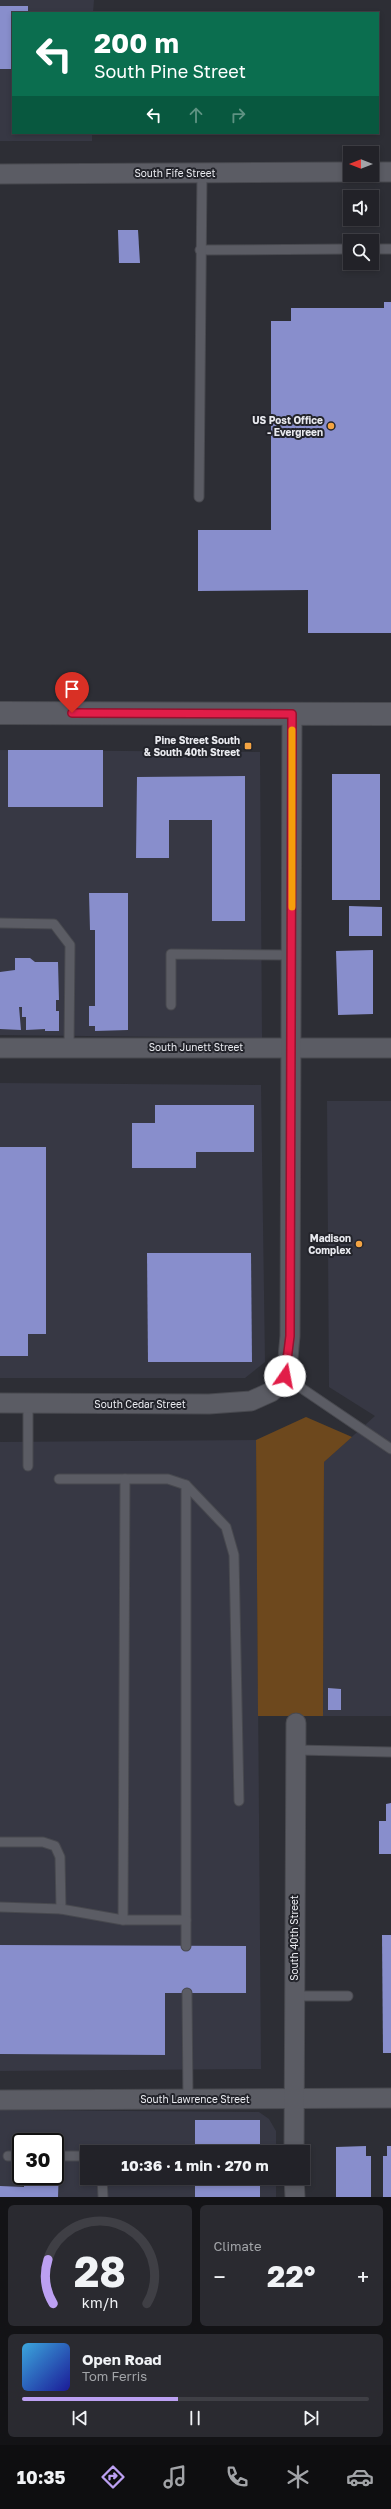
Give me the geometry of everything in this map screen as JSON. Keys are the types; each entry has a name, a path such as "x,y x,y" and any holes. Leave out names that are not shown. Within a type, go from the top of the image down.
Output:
{"main road":[{"path":"0,713 391,714"}],"street":[{"name":"South Fife Street","path":"0,174 343,172"},
{"path":"379,172 391,172"},
{"path":"281,1382 290,1342 292,714"},
{"name":"South Junett Street","path":"0,1048 292,1046 391,1048"},
{"name":"South Cedar Street","path":"0,1403 237,1403 258,1398 281,1382"},
{"name":"South 40th Street","path":"294,2145 296,1723"},
{"name":"South Lawrence Street","path":"0,2100 391,2098"},
{"path":"294,2185 295,2197"}],"lane":[{"path":"199,497 200,250 202,173"},
{"path":"379,249 391,249"},
{"path":"200,250 343,250"},
{"path":"0,923 54,924 70,945 69,1048"},
{"path":"171,1005 171,954 292,955"},
{"path":"281,1382 391,1449"},
{"path":"28,1403 28,1466"},
{"path":"59,1479 168,1479 186,1485 226,1527 234,1555 239,1801"},
{"path":"123,1920 125,1479"},
{"path":"186,1485 186,1946"},
{"path":"296,1750 391,1752"},
{"path":"0,1842 43,1842 54,1846 60,1857 61,1909"},
{"path":"0,1907 61,1909 123,1920 186,1920"},
{"path":"187,1993 188,2099"},
{"path":"294,1996 348,1996"},
{"path":"64,2156 80,2156"},
{"path":"102,2185 103,2197"}],"shaded area":[{"path":"0,0 94,0 93,12 12,12 12,134 92,134 92,141 0,141"},
{"path":"0,750 260,752 262,1038 0,1035"},
{"path":"0,1083 261,1085 265,1362 245,1378 0,1378"},
{"path":"327,1101 391,1101 391,1716 323,1716 324,1462 375,1416 329,1387"},
{"path":"306,1417 352,1437 324,1462 323,1716 258,1716 256,1440"},
{"path":"256,1440 261,2069 0,2071 0,1442"},
{"path":"0,2110 259,2112 269,2119 276,2131 276,2145 80,2145 80,2185 276,2185 276,2197 0,2197"}],"building":[{"path":"0,6 28,6 28,12 12,12 12,69 0,69"},
{"path":"118,230 138,230 140,263 119,263"},
{"name":"US Post Office - Evergreen","path":"384,302 391,302 391,633 308,633 308,590 198,591 198,530 271,530 271,321 291,321 291,308 384,308"},
{"path":"8,750 103,750 103,807 8,807"},
{"path":"332,774 380,774 380,900 332,900"},
{"path":"245,776 245,921 212,921 212,820 169,820 169,858 136,858 137,777"},
{"path":"89,893 128,893 128,1030 95,1031 95,1026 89,1026 89,1006 95,1006 95,930 90,930"},
{"path":"349,906 382,907 382,936 349,936"},
{"path":"373,950 373,1014 338,1015 336,951"},
{"path":"15,958 30,958 35,962 58,962 59,1000 56,1000 56,1011 59,1011 59,1031 45,1031 45,1029 26,1030 26,1017 22,1017 22,1007 19,1007 21,1030 0,1029 0,972 15,970"},
{"path":"155,1105 254,1105 254,1152 196,1152 196,1168 132,1168 132,1123 155,1123"},
{"path":"0,1147 46,1147 46,1334 28,1334 28,1356 0,1356"},
{"path":"147,1253 251,1253 252,1362 148,1362"},
{"path":"328,1688 341,1689 341,1710 328,1710"},
{"path":"391,1803 391,1854 379,1854 379,1821 386,1821 386,1804"},
{"path":"382,1935 391,1935 391,2053 383,2053"},
{"path":"0,1945 246,1946 246,1993 165,1993 165,2055 0,2054"},
{"path":"195,2120 260,2120 260,2145 195,2145"},
{"path":"366,2146 366,2156 371,2156 371,2197 336,2197 336,2147"},
{"path":"387,2146 391,2146 391,2197 383,2197 383,2156 387,2156"},
{"path":"24,2185 58,2185 58,2197 0,2197 0,2186 24,2187"},
{"path":"195,2185 260,2185 260,2197 195,2197"}],"slow traffic":[{"path":"292,730 292,907"}],"place":[{"name":"US Post Office - Evergreen","path":"331,426"},
{"name":"Pine Street South & South 40th Street","path":"248,746"},
{"name":"Madison Complex","path":"359,1244"}],"route":[{"path":"72,713 292,714 290,1348 285,1376"}]}
